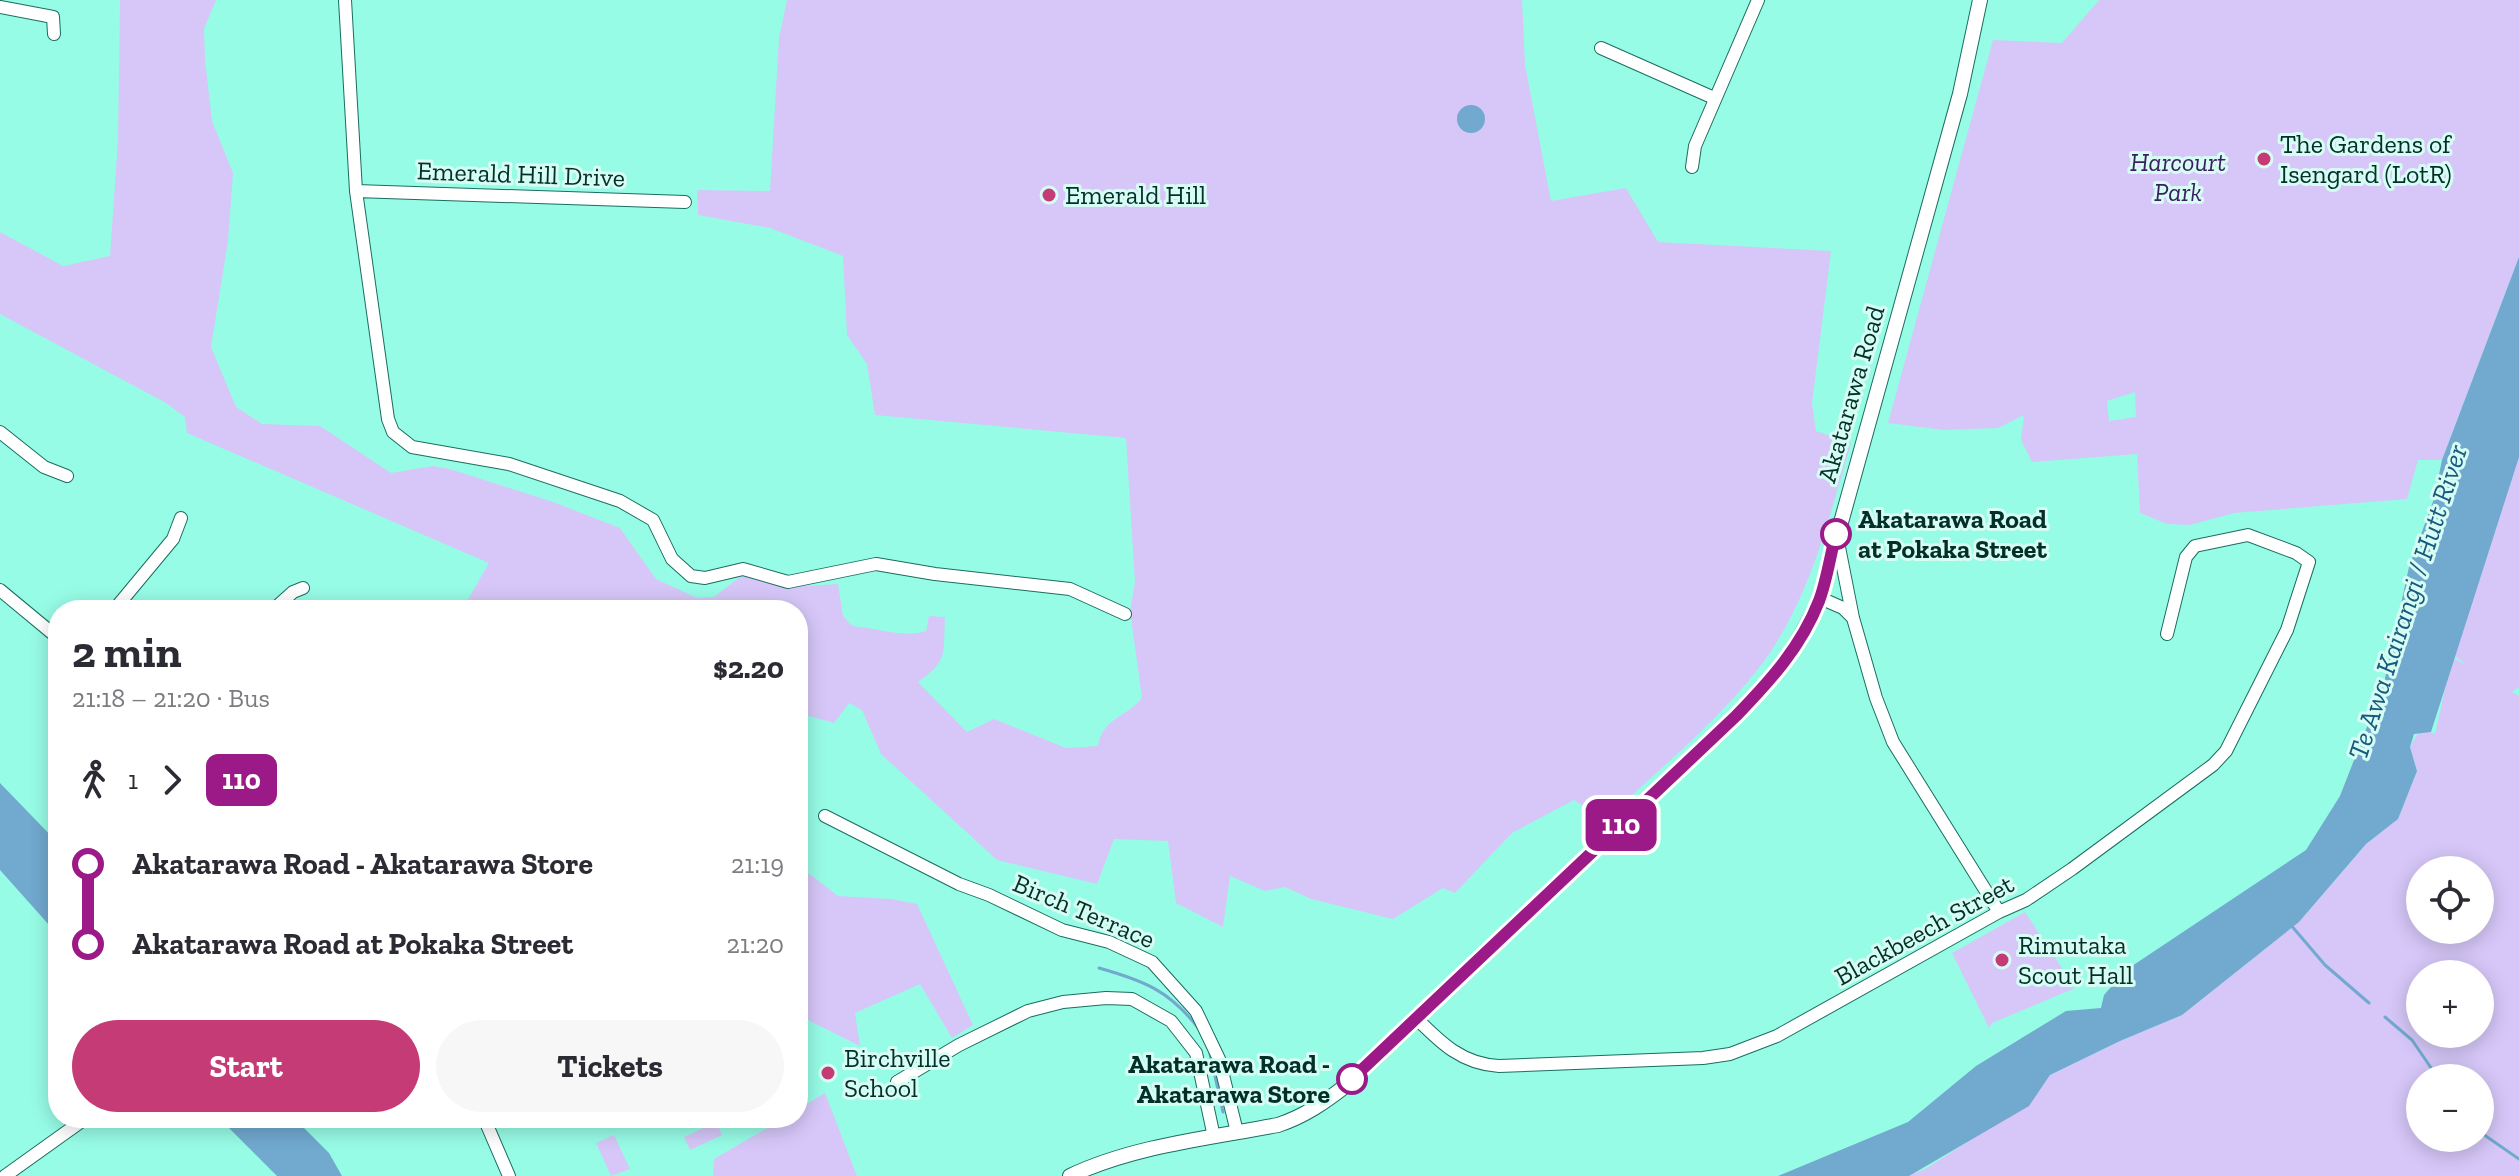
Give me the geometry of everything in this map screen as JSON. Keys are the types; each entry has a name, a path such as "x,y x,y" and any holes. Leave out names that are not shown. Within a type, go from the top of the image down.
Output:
{"street":[{"path":"345,0 356,191 388,419 393,432 412,447 509,464 620,501 653,520 672,559 691,576 705,578 743,569 788,582 876,564 1070,589 1125,614"},
{"path":"1692,167 1695,146 1758,0"},
{"name":"Akatarawa Road","path":"1070,1176 1122,1157 1278,1125 1313,1110 1348,1084 1759,693 1793,651 1820,598 1960,94 1980,0"},
{"path":"0,7 53,17 54,34"},
{"path":"1601,48 1714,98"},
{"name":"Emerald Hill Drive","path":"356,191 685,202"},
{"path":"0,432 44,467 67,476"},
{"path":"122,600 173,539 181,518"},
{"path":"1836,534 1853,618 1876,698 1893,742 1999,912"},
{"name":"Blackbeech Street","path":"1416,1018 1446,1047 1481,1065 1703,1058 1730,1054 1777,1036 1999,912 2026,900 2213,765 2226,751 2287,630 2309,562 2296,553 2248,535 2195,546 2186,557 2167,634"},
{"path":"284,600 303,588"},
{"path":"0,590 48,630"},
{"path":"1820,598 1843,608 1853,618"},
{"name":"Birch Terrace","path":"825,816 959,884 1062,930 1109,942 1152,962 1196,1011 1219,1059 1237,1132"},
{"path":"897,1082 959,1045 1028,1011 1063,1002 1132,999 1171,1021 1196,1053 1214,1137"},
{"path":"5,1176 72,1128"},
{"path":"488,1128 509,1176"}],"green space":[{"path":"120,0 216,0 204,29 205,60 212,121 233,173 228,241 211,347 236,407 262,424 320,426 391,473 433,466 450,469 553,502 620,528 656,579 697,598 714,597 741,576 791,587 838,584 843,616 852,626 917,633 926,631 929,616 945,617 940,661 918,682 967,732 994,719 1066,748 1098,746 1110,723 1142,698 1130,611 1135,582 1126,438 875,415 867,364 847,335 843,256 770,228 698,215 697,190 770,191 779,38 787,0 1522,0 1525,65 1551,201 1626,188 1658,242 1831,251 1812,403 1816,431 1851,443 1815,561 1776,644 1723,709 1605,820 1574,800 1512,833 1455,893 1443,888 1393,919 1311,899 1285,887 1265,891 1230,876 1223,927 1176,903 1168,841 1114,839 1097,884 997,860 881,754 862,710 849,703 834,723 808,716 808,600 468,600 489,563 187,433 185,417 166,403 0,314 0,232 63,266 110,256 118,140"},
{"name":"Harcourt Park","path":"2099,0 2519,0 2519,257 2442,460 2418,460 2407,499 2234,513 2190,525 2167,524 2140,513 2137,454 2032,462 2021,440 2024,415 1998,428 1944,430 1888,423 1993,40 2062,43","holes":["2135,392 2136,417 2109,421 2107,401"]},
{"path":"2519,448 2519,687 2512,692 2519,696 2519,1176 1908,1176 1927,1168 2031,1101 2050,1075 2182,1015 2299,922 2366,844 2398,819 2417,771 2410,747 2421,728 2435,734 2452,657 2468,666 2455,656"},
{"path":"808,873 838,896 917,904 973,1025 952,1038 920,984 855,1013 860,1046 808,1020"},
{"path":"2025,912 2075,988 1992,1023 1989,1028 1952,953"},
{"path":"825,1093 857,1176 713,1176 714,1159 767,1128 808,1128 808,1103"},
{"path":"703,1128 719,1128 722,1135 690,1150 684,1137"},
{"path":"614,1135 630,1169 611,1176 596,1143"}],"water":[{"path":"1471,105 1481,109 1485,119 1481,129 1471,133 1461,129 1457,119 1461,109"},
{"name":"Te Awa Kairangi / Hutt River","path":"2519,257 2519,457 2431,732 2414,734 2410,747 2417,771 2398,819 2366,844 2299,922 2182,1015 2050,1075 2029,1106 1909,1176 1778,1176 1908,1122 1976,1066 2066,1011 2101,1008 2104,995 2126,970 2306,850 2340,796 2384,683 2409,567 2434,499 2442,460"},
{"path":"0,783 48,833 48,924 0,870"},
{"path":"229,1128 304,1128 329,1153 342,1176 277,1176"}],"waterway":[{"path":"2290,924 2325,965 2369,1003"},
{"path":"1099,968 1130,978 1167,996 1199,1029"},
{"path":"2385,1017 2412,1040 2428,1064"},
{"path":"1210,1054 1223,1112"},
{"path":"2494,1142 2519,1159"}],"bus line":[{"name":"110","path":"1352,1079 1736,716 1777,673 1805,632 1820,598 1836,534"}],"place":[{"name":"The Gardens of Isengard (LotR)","path":"2264,159"},
{"name":"Emerald Hill","path":"1049,195"},
{"name":"Akatarawa Road at Pokaka Street","path":"1836,534"},
{"name":"Rimutaka Scout Hall","path":"2002,960"},
{"name":"Birchville School","path":"828,1073"},
{"name":"Akatarawa Road - Akatarawa Store","path":"1352,1079"}]}
